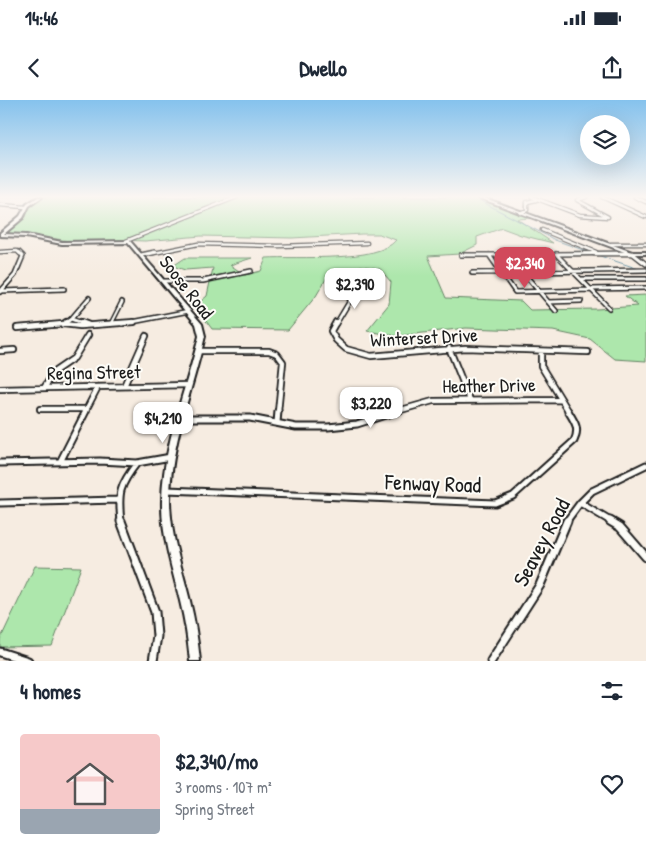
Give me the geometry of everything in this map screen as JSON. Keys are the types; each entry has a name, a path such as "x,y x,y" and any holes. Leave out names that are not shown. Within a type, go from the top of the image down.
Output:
{"street":[{"path":"0,235 15,223"},
{"path":"0,235 26,236 62,244 126,241 171,223"},
{"path":"552,223 632,253 646,264"},
{"path":"542,230 598,254"},
{"name":"Soose Road","path":"126,241 131,243 164,281 201,329 199,351 171,457 167,490 167,515 192,633 195,661"},
{"path":"141,255 198,244 271,246 349,242 367,243"},
{"path":"611,244 646,244"},
{"path":"0,252 17,251 23,256 15,275 0,291"},
{"path":"610,308 556,254 646,253"},
{"path":"461,255 537,255"},
{"path":"489,255 515,292 646,288"},
{"path":"508,255 556,312"},
{"path":"472,273 646,271"},
{"path":"164,281 203,281 251,272"},
{"name":"Winterset Drive","path":"363,279 331,332 340,345 359,354 378,355 449,348 521,348 541,351 588,352"},
{"path":"582,280 646,279"},
{"path":"0,291 64,289"},
{"path":"63,324 72,319 75,312 89,298"},
{"path":"548,302 581,301"},
{"path":"111,324 122,302"},
{"path":"16,328 63,324 89,325 145,322 189,311"},
{"path":"72,319 89,325"},
{"path":"44,388 55,371 74,358 88,335"},
{"path":"124,386 146,336"},
{"path":"449,348 470,400"},
{"path":"0,351 14,350"},
{"path":"199,351 269,351 277,354 283,362 277,423"},
{"name":"Fenway Road","path":"167,490 494,503 513,496 574,441 578,433 576,423 541,366 541,351"},
{"name":"Regina Street","path":"0,389 189,385"},
{"path":"60,462 98,387"},
{"path":"371,399 382,414"},
{"name":"Heather Drive","path":"181,418 250,418 296,427 328,427 357,424 382,414 433,401 561,400"},
{"path":"40,409 86,408"},
{"path":"0,463 137,463 171,457"},
{"path":"137,463 124,478 118,500 119,518 151,598 158,621 158,644 153,661"},
{"name":"Seavey Road","path":"490,661 540,585 564,526 580,503 592,491 646,465"},
{"path":"0,502 118,500"},
{"path":"580,503 620,527 646,557"},
{"path":"0,652 28,661"}],"green space":[{"path":"16,223 523,223 553,243 502,228 477,237 477,245 459,254 428,256 446,298 521,301 530,310 597,309 638,306 625,296 646,295 646,361 615,359 590,339 553,331 466,328 397,336 367,331 389,304 391,282 380,269 361,266 329,274 316,296 288,330 212,329 195,306 207,296 213,268 185,270 173,266 185,258 252,258 230,265 245,275 261,271 266,258 355,255 387,247 396,240 379,234 292,238 201,236 145,241 75,242 27,234 7,234"},
{"path":"35,566 81,567 52,646 0,647 0,640"}],"waterway":[{"path":"0,231 11,223"},
{"path":"523,223 555,240 589,252"},
{"path":"597,255 639,269"}]}
